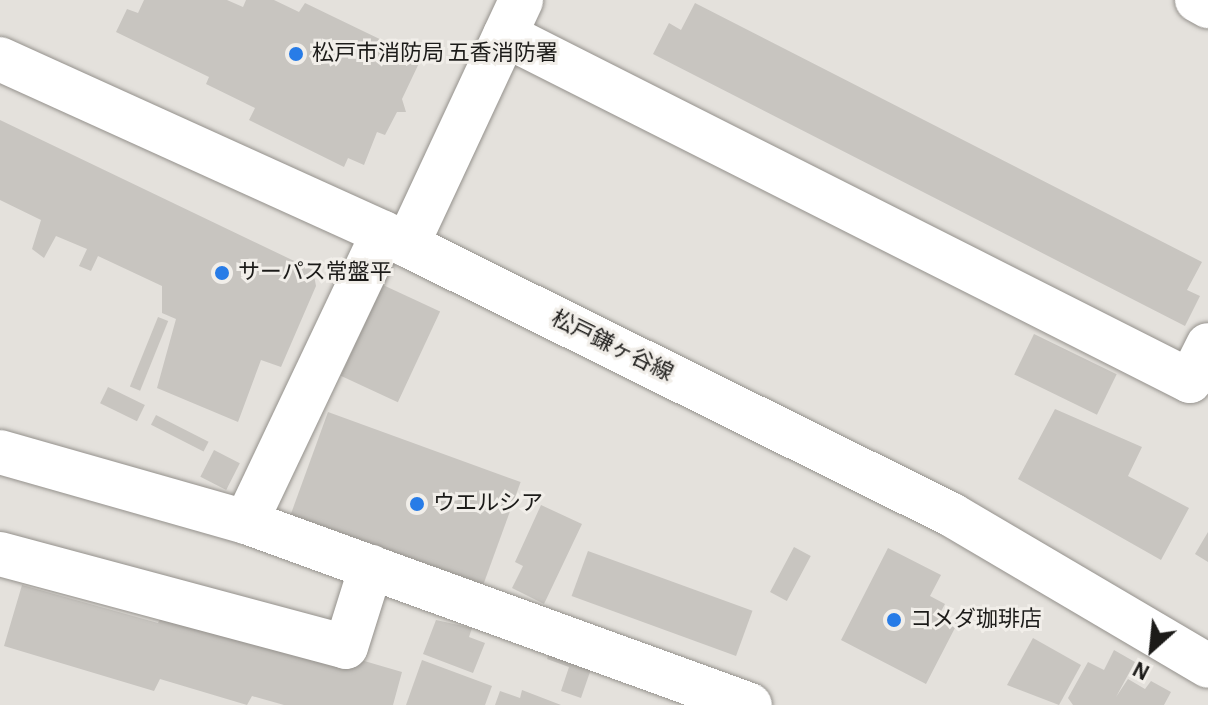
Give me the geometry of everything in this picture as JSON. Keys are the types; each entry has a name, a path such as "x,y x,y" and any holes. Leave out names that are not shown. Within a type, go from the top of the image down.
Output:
{"street":[{"path":"1197,0 1208,6"},
{"path":"246,522 513,18 1190,381 1208,345"},
{"name":"松戸鎌ヶ谷線","path":"0,59 395,239 952,515 1208,666"},
{"path":"2,459 246,522 750,705"},
{"path":"0,554 346,647 371,567"}],"building":[{"path":"144,0 227,0 243,7 246,0 274,0 299,12 305,3 421,59 402,99 406,112 397,112 385,135 377,132 364,165 348,158 344,167 249,120 255,108 206,84 209,77 116,32 127,9 138,13"},
{"path":"695,3 1202,262 1187,290 1200,296 1185,326 653,54 669,23 681,30"},
{"name":"サーパス常盤平","path":"0,120 313,270 316,286 281,367 261,360 238,422 157,388 176,319 162,313 162,286 98,256 91,271 79,266 87,249 56,236 44,258 32,249 41,220 0,200"},
{"path":"383,285 440,312 398,402 341,376"},
{"path":"158,317 168,321 140,391 130,387"},
{"path":"1034,334 1117,374 1097,415 1014,374"},
{"path":"108,387 145,405 137,421 100,403"},
{"path":"1055,409 1142,447 1128,476 1189,508 1161,560 1018,479"},
{"path":"328,412 521,482 483,585 291,514"},
{"path":"156,415 209,442 204,452 151,425"},
{"path":"214,450 240,463 226,490 200,477"},
{"path":"541,505 582,524 544,604 512,588 523,566 515,562"},
{"path":"1208,532 1208,562 1195,554"},
{"path":"794,547 811,556 787,601 770,592"},
{"path":"888,548 941,575 930,596 945,604 939,615 957,624 926,684 841,640"},
{"path":"588,551 752,611 736,656 572,596"},
{"path":"22,585 158,623 162,615 258,630 402,672 393,705 284,705 252,696 247,705 160,679 154,691 4,646"},
{"path":"436,620 472,628 469,637 485,643 473,673 423,654"},
{"path":"1033,638 1081,665 1059,705 1007,685"},
{"path":"550,650 592,666 581,698 561,691 569,667 547,659"},
{"path":"1114,650 1135,662 1116,697 1128,679 1145,689 1151,681 1171,692 1164,705 1073,705 1068,698 1088,662 1104,670"},
{"path":"422,660 492,686 485,705 406,705"},
{"path":"522,690 561,705 495,705 500,691 520,698"}],"place":[{"name":"松戸市消防局 五香消防署","path":"296,54"},
{"name":"サーパス常盤平","path":"222,273"},
{"name":"ウエルシア","path":"417,504"},
{"name":"コメダ珈琲店","path":"894,620"}]}
